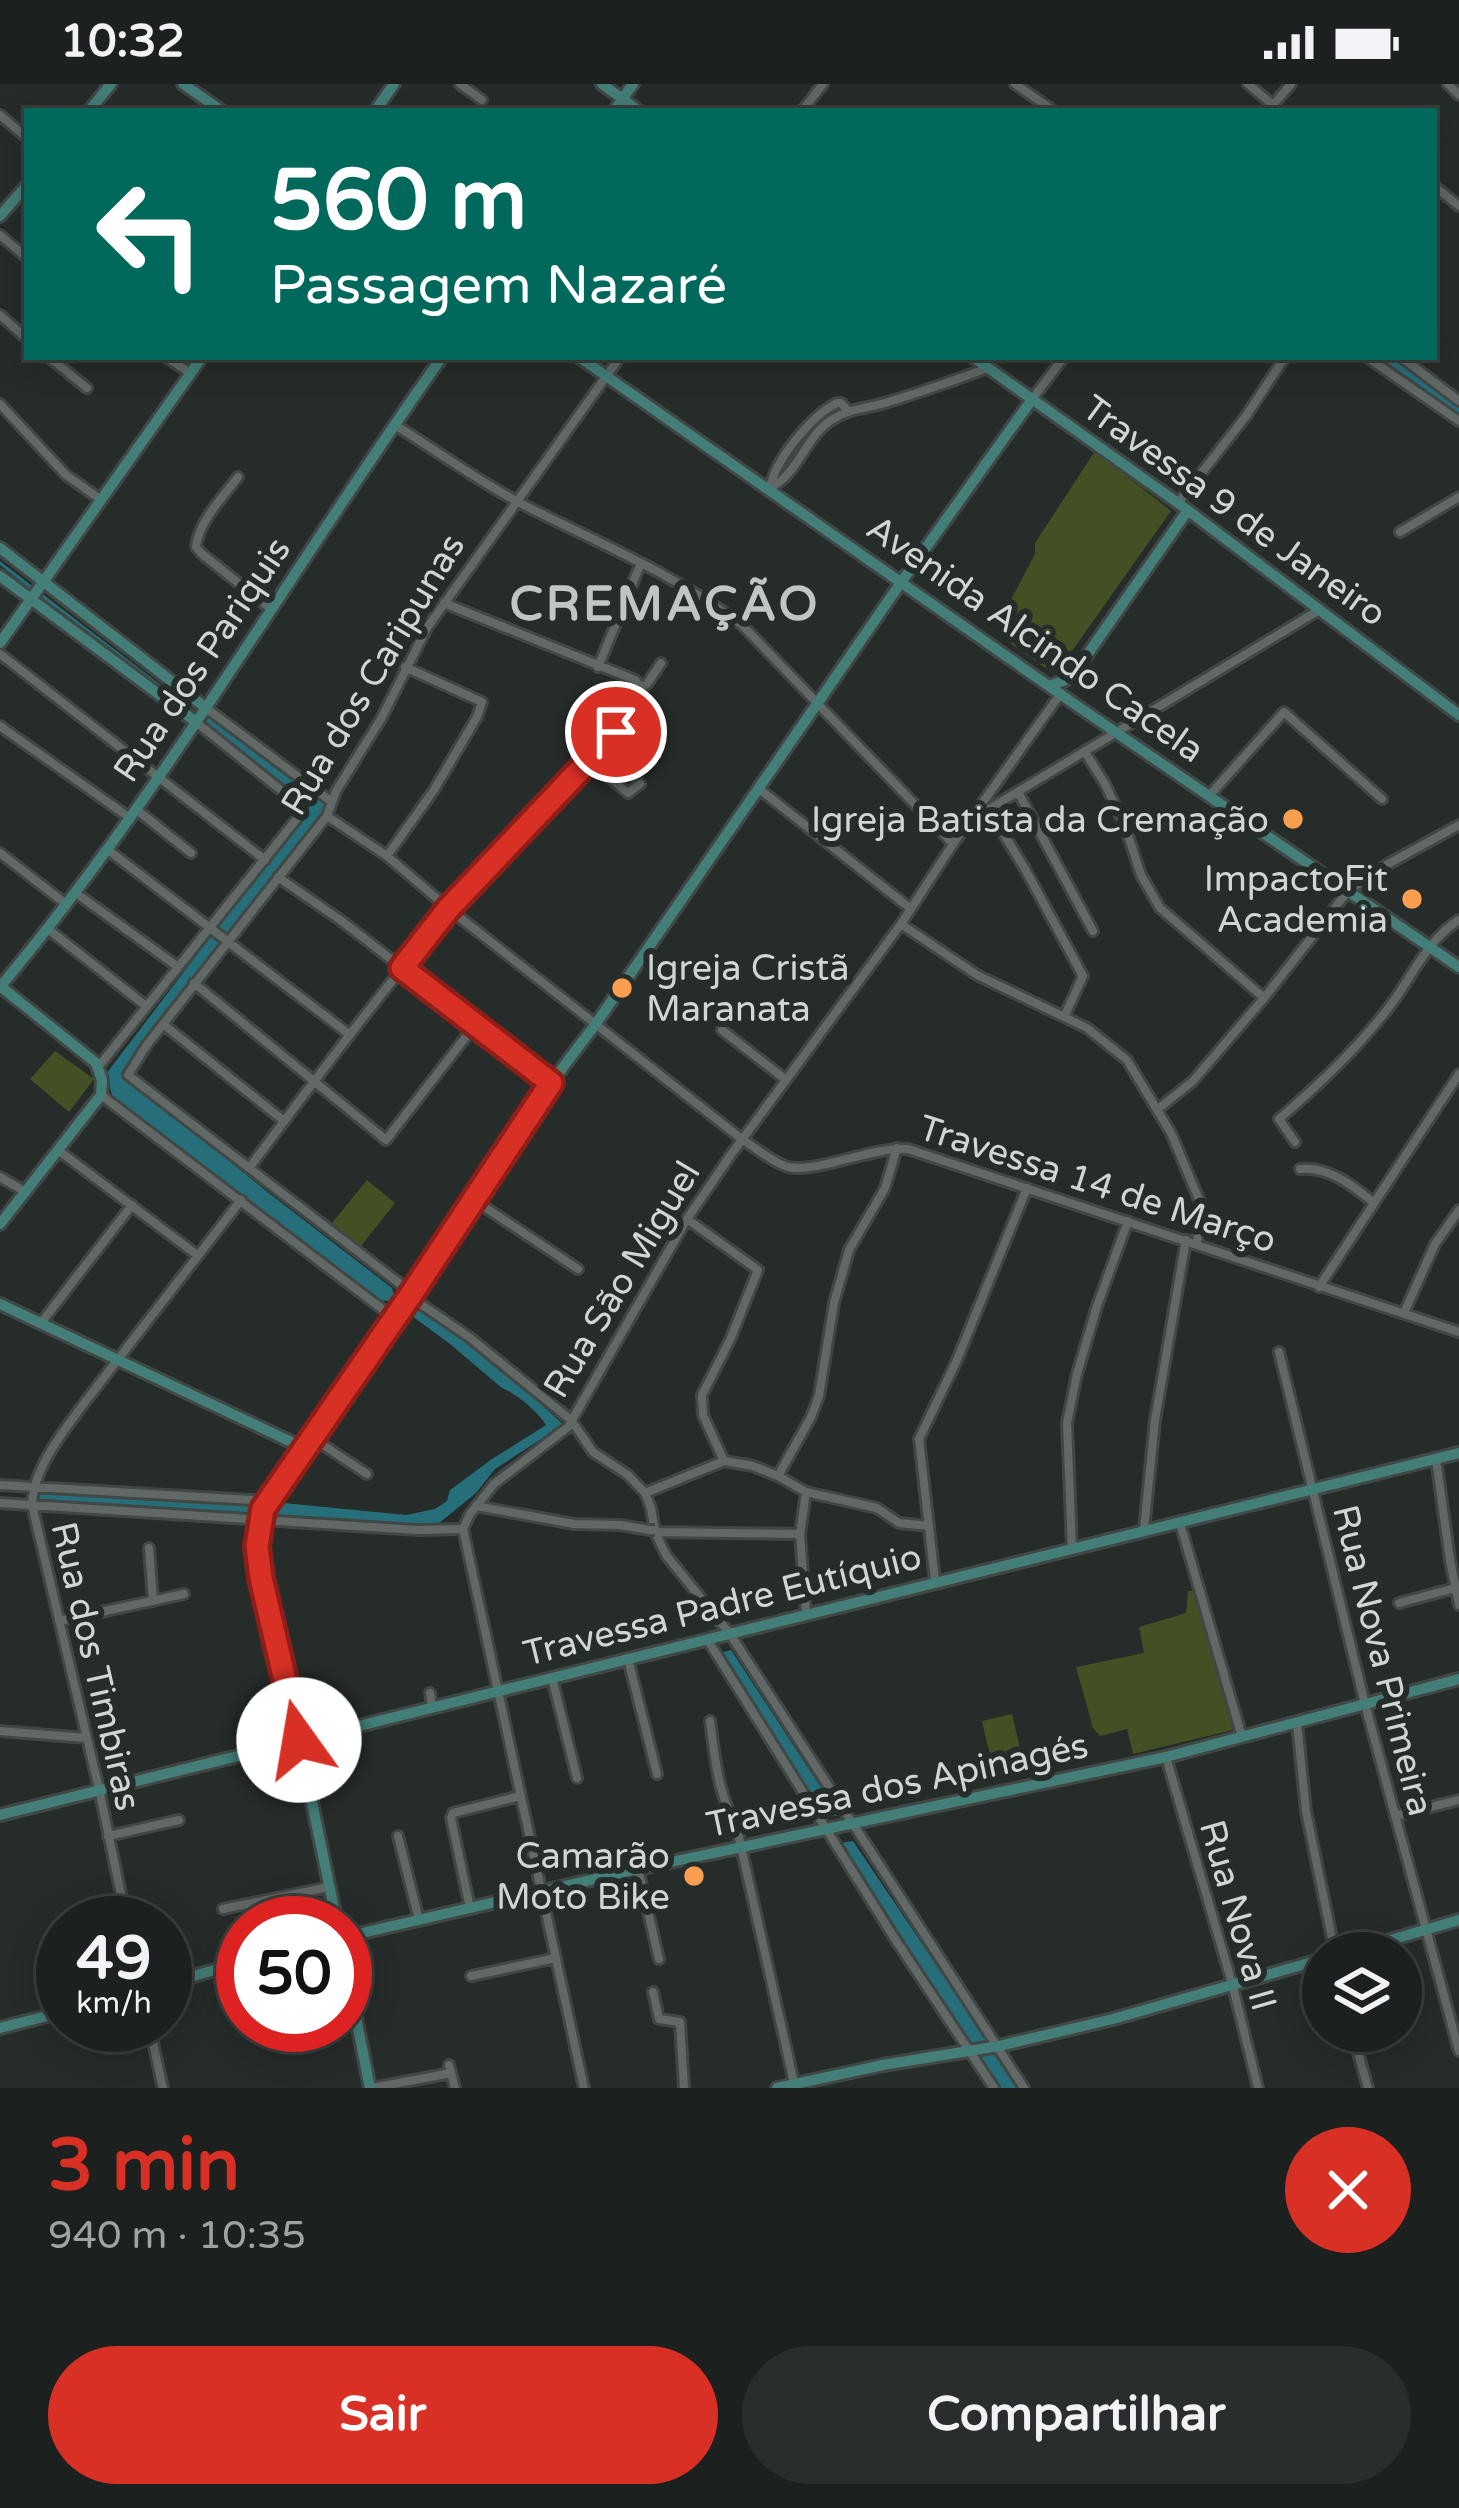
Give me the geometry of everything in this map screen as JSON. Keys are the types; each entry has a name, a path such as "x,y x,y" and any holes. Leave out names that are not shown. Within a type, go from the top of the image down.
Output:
{"main road":[{"path":"92,108 112,84"},
{"path":"183,84 218,108"},
{"path":"602,84 635,108"},
{"path":"616,108 633,84"},
{"path":"0,216 24,188"},
{"path":"0,644 200,360"},
{"name":"Rua dos Pariquis","path":"0,987 134,814 440,360"},
{"name":"Avenida Alcindo Cacela","path":"583,360 1459,967"},
{"name":"Travessa 9 de Janeiro","path":"977,360 1183,507 1459,715"},
{"path":"331,1896 261,1578 260,1518 551,1083 1033,398"},
{"name":"Rua São Miguel","path":"1073,703 1072,684 1078,668 1183,507"},
{"path":"0,548 206,708"},
{"path":"0,576 196,722"},
{"name":"Rua São Miguel","path":"1055,690 1078,668"},
{"path":"0,987 99,1066 102,1081 101,1095 0,1224"},
{"path":"0,1304 116,1360 308,1442"},
{"name":"Travessa Padre Eutíquio","path":"0,1815 1459,1453"},
{"name":"Travessa dos Apinagés","path":"372,1931 1166,1757 1459,1679"},
{"path":"1418,1932 1459,1920"},
{"path":"777,2088 999,2046 1302,1965"},
{"path":"0,2028 36,2019"},
{"path":"362,2052 371,2088"}],"street":[{"path":"460,84 482,100"},
{"path":"804,108 823,84"},
{"path":"1015,84 1050,108"},
{"path":"1248,84 1270,108 1292,84"},
{"path":"1448,84 1459,94"},
{"path":"0,116 24,136"},
{"path":"0,235 24,255"},
{"path":"0,316 24,336"},
{"path":"53,360 87,388"},
{"path":"170,360 190,373"},
{"name":"Rua dos Caripunas","path":"250,1167 128,1076 131,1067 327,816 444,602 618,360"},
{"path":"1033,398 1062,360"},
{"name":"Rua São Miguel","path":"1183,507 1283,360"},
{"path":"1371,360 1459,422"},
{"path":"1404,360 1459,400"},
{"path":"770,488 772,475 813,420 837,403 848,411 881,404 988,368"},
{"path":"0,406 66,475 100,500"},
{"path":"394,424 515,500 641,563 742,625 953,844"},
{"path":"238,477 205,522 196,547 271,609"},
{"path":"1400,532 1459,497"},
{"path":"598,667 641,563"},
{"path":"412,1293 250,1167 448,909 590,761 640,697 635,680 444,602"},
{"path":"970,821 1319,610"},
{"path":"0,653 265,860"},
{"path":"640,687 647,685 661,663"},
{"path":"388,856 434,790 482,701 405,667"},
{"name":"Rua São Miguel","path":"463,1529 494,1484 570,1423 687,1219 901,924 1055,690"},
{"path":"206,708 332,802"},
{"path":"1209,796 1284,712 1382,800"},
{"name":"Rua dos Caripunas","path":"99,1066 298,818 297,802 196,722"},
{"path":"0,726 191,853"},
{"path":"1084,752 1105,784 1141,875 1160,908 1264,998"},
{"path":"590,761 628,793 640,784"},
{"path":"758,788 911,909"},
{"path":"1018,792 1093,931"},
{"path":"989,810 1083,976 1064,1017"},
{"name":"Travessa 14 de Março","path":"327,816 388,856 448,909 743,1140 784,1165 800,1168 897,1148 922,1153 1459,1332"},
{"path":"1157,1110 1193,1081 1348,891 1459,825"},
{"path":"108,850 350,1035"},
{"path":"0,853 178,967"},
{"path":"278,878 343,922 551,1083"},
{"path":"1295,1142 1279,1119 1344,1060 1390,1006 1440,934 1459,920"},
{"path":"901,924 977,975 1087,1028 1120,1053 1157,1110 1201,1202 1157,1403 1144,1530"},
{"path":"48,929 146,1006"},
{"path":"194,983 382,1139 389,1140 475,1025"},
{"path":"163,1024 284,1121"},
{"path":"722,1030 786,1080"},
{"path":"1319,1287 1459,1074"},
{"path":"101,1095 394,1318"},
{"path":"778,1476 819,1396 834,1303 849,1250 885,1188 897,1148"},
{"path":"58,1150 196,1255"},
{"path":"1300,1168 1350,1184 1372,1202"},
{"path":"0,1177 24,1191"},
{"path":"935,1582 919,1438 957,1360 1027,1188"},
{"name":"Rua dos Timbiras","path":"121,1896 32,1505 32,1487 61,1436 116,1360 241,1200"},
{"path":"474,1200 578,1269"},
{"path":"40,1324 132,1205"},
{"path":"1404,1313 1435,1244 1459,1210"},
{"path":"687,1219 758,1270 702,1394 703,1415 724,1461"},
{"path":"1072,1548 1067,1423 1096,1306 1128,1221"},
{"path":"422,1305 469,1336 570,1423 593,1452 628,1475 645,1493 653,1531 669,1560 730,1634 1024,2088"},
{"name":"Rua Nova Primeira","path":"1279,1352 1365,1704 1459,2050"},
{"path":"308,1442 367,1474"},
{"path":"1436,1459 1459,1605"},
{"path":"645,1493 724,1461 753,1466 806,1492 878,1508 899,1523 928,1526"},
{"path":"0,1485 268,1501"},
{"path":"806,1492 800,1534 806,1613"},
{"path":"0,1503 463,1529 584,2088"},
{"path":"475,1506 574,1524 653,1531 800,1534"},
{"path":"1180,1523 1242,1738"},
{"path":"149,1548 153,1601"},
{"path":"1399,1603 1455,1588"},
{"path":"59,1621 184,1594"},
{"path":"707,1639 994,2088"},
{"path":"628,1659 657,1774"},
{"path":"552,1678 577,1778"},
{"path":"430,1693 433,1707"},
{"path":"710,1721 723,1801 737,1829 794,2086"},
{"path":"1297,1723 1306,1811 1331,1932"},
{"path":"0,1731 86,1738"},
{"name":"Rua Nova II","path":"1166,1757 1258,2088"},
{"path":"470,1908 451,1818 456,1810 520,1796"},
{"path":"1395,1816 1459,1800"},
{"path":"108,1836 179,1820"},
{"path":"398,1836 419,1920"},
{"path":"638,1869 659,1959"},
{"path":"288,1896 329,1887"},
{"path":"471,1976 556,1958"},
{"path":"653,1991 659,2019 680,2022 684,2088"},
{"path":"155,2052 163,2088"},
{"path":"1358,2052 1368,2088"},
{"path":"371,2088 450,2070 455,2088"}],"green space":[{"path":"1095,451 1171,511 1062,665 1051,672 1007,641 1015,620 1005,611 1035,554 1035,543"},
{"path":"55,1051 94,1079 69,1112 30,1079"},
{"path":"367,1180 395,1203 361,1246 332,1223"},
{"path":"1188,1591 1195,1591 1237,1729 1133,1754 1127,1729 1100,1736 1093,1728 1076,1667 1144,1653 1139,1627 1186,1613"},
{"path":"1012,1714 1024,1765 994,1772 982,1721"}],"water":[{"path":"209,717 324,799 327,808 228,934 218,926 308,814 309,806 203,724"},
{"path":"212,935 220,942 125,1071 127,1078 392,1288 389,1301 377,1300 113,1098 106,1074"},
{"path":"413,1304 497,1365 564,1425 557,1434 552,1432 495,1469 476,1493 433,1528 270,1517 274,1502 406,1515 435,1509 447,1501 450,1490 546,1425 527,1404 408,1313"},
{"path":"39,1491 248,1505 245,1515 38,1503"},
{"path":"731,1650 839,1815 825,1818 720,1653"},
{"path":"853,1841 1019,2088 1000,2088 841,1843"}],"waterway":[{"path":"1387,360 1459,412"},
{"path":"0,563 32,588"},
{"path":"40,594 208,723"},
{"path":"239,1508 282,1510"}],"place":[{"name":"Igreja Batista da Cremação","path":"1293,819"},
{"name":"ImpactoFit Academia","path":"1412,899"},
{"name":"Igreja Cristã Maranata","path":"622,988"},
{"name":"Camarão Moto Bike","path":"694,1876"}],"district":[{"name":"CREMAÇÃO","path":"665,603"}],"route":[{"path":"299,1740 261,1578 257,1546 263,1509 551,1083 402,968 448,909 616,732"}]}
